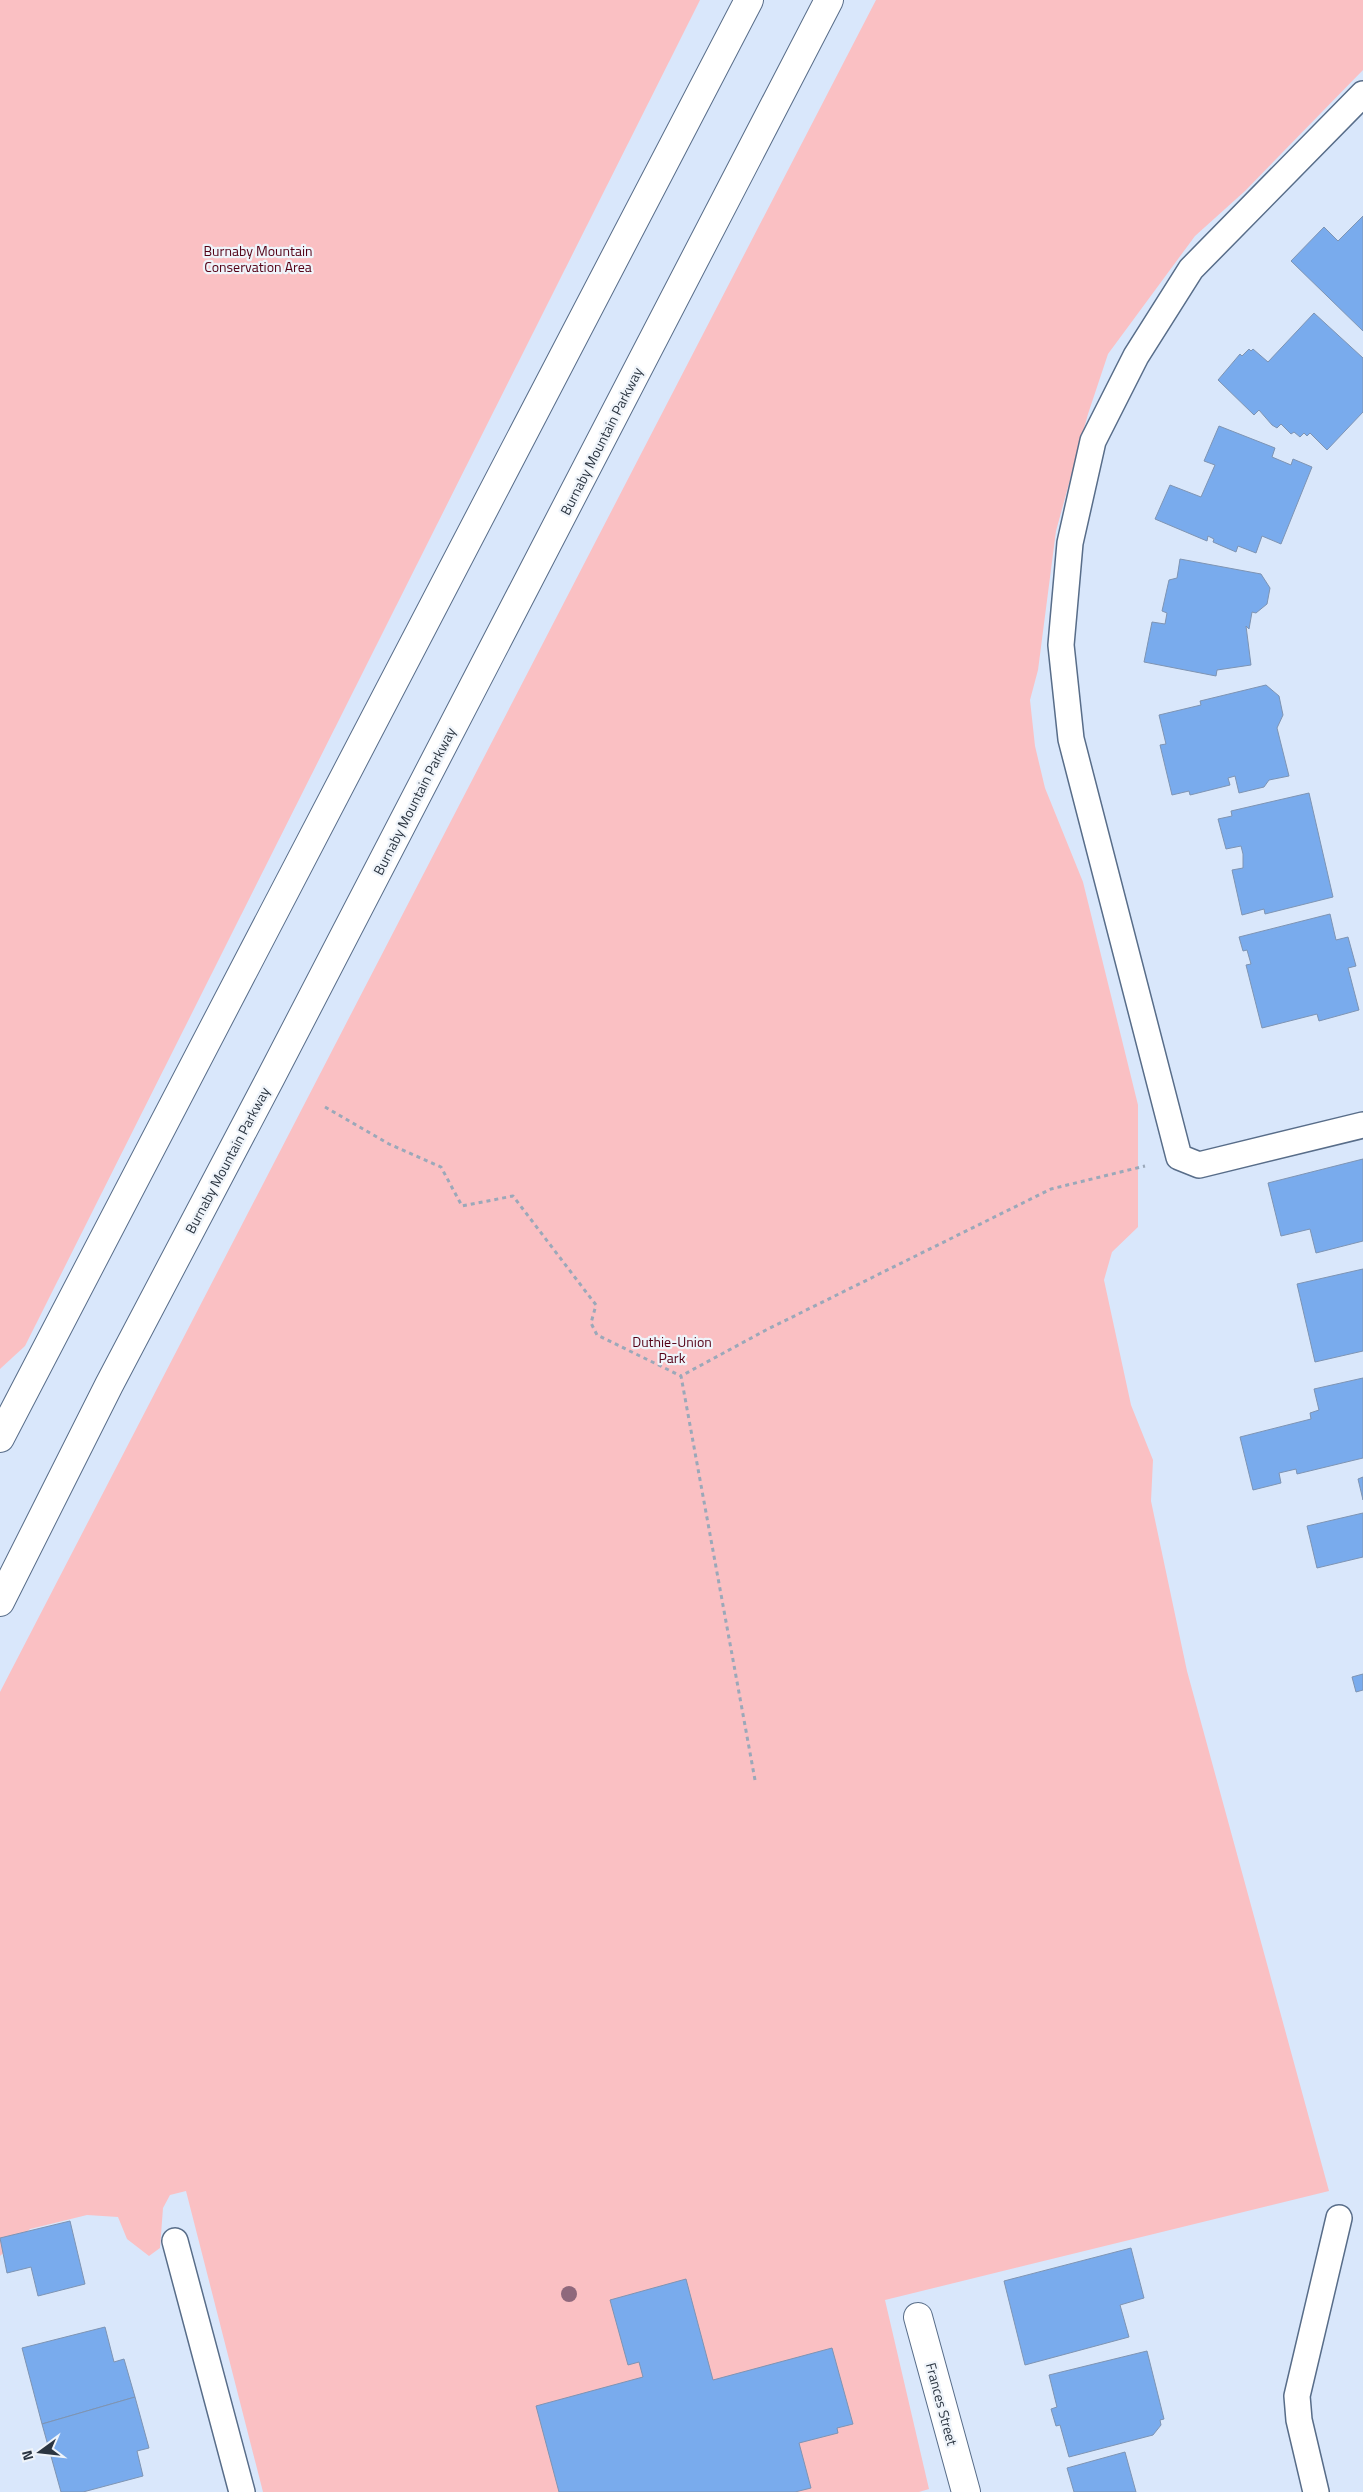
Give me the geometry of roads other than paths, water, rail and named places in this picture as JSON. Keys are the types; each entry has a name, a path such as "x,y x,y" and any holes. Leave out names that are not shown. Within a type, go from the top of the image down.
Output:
{"main road":[{"path":"0,1438 749,0"},
{"name":"Burnaby Mountain Parkway","path":"0,1602 108,1385 280,1059 829,0"},
{"name":"Frances Street","path":"918,2317 966,2492"}],"lane":[{"path":"1363,94 1191,270 1136,356 1093,441 1070,543 1061,645 1071,739 1179,1157 1199,1165 1363,1125"},
{"path":"1316,2492 1299,2420 1297,2396 1339,2218"},
{"path":"175,2241 242,2492"}],"park label":[{"name":"Burnaby Mountain Conservation Area","path":"258,258"},
{"name":"Duthie-Union Park","path":"672,1349"}]}
